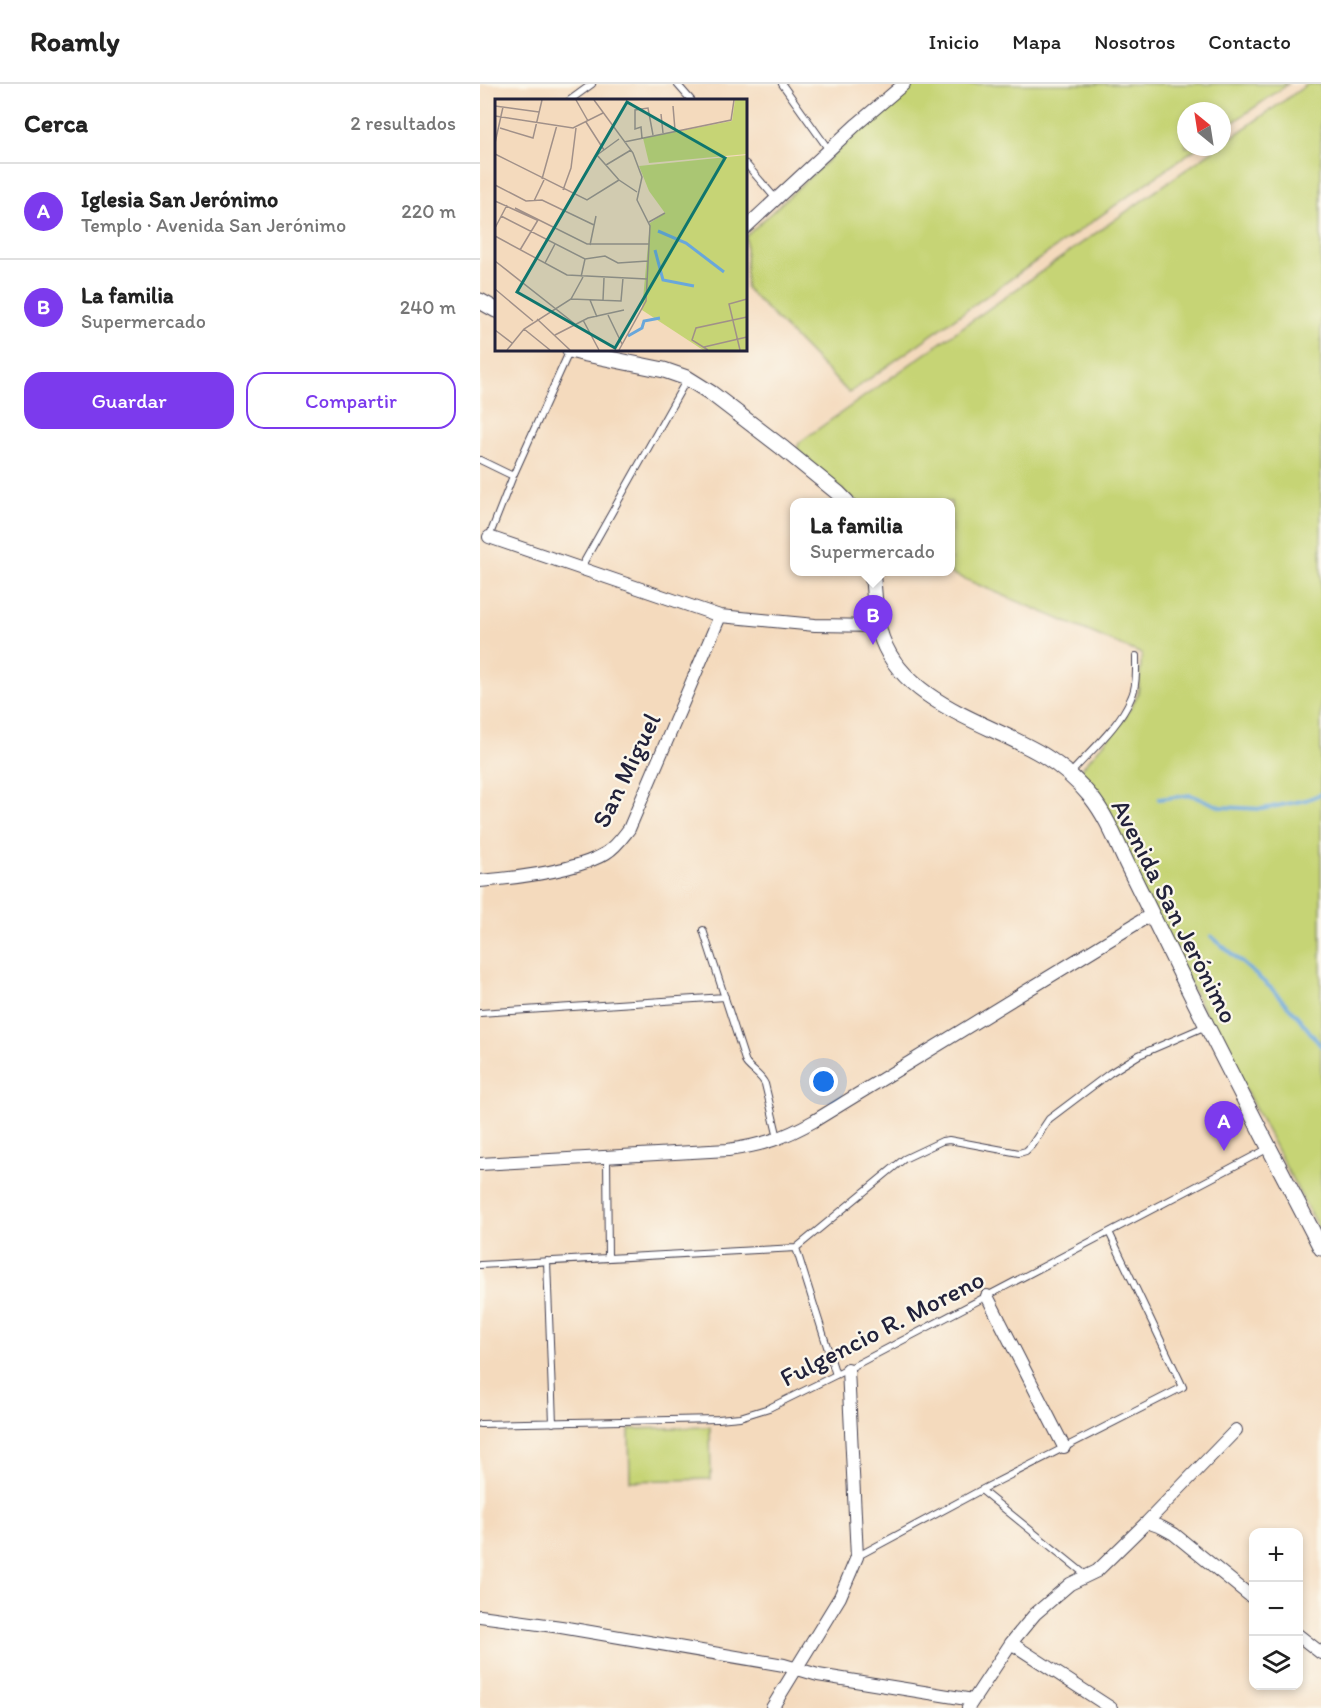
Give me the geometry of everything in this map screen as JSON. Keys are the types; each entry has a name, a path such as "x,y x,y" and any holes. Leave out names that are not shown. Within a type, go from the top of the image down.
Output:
{"street":[{"path":"747,226 899,86"},
{"path":"480,301 495,309"},
{"path":"574,351 586,354 609,353 687,378 711,393 765,434 843,498"},
{"path":"489,537 720,616 815,626 879,626"},
{"name":"Avenida San Jerónimo","path":"873,576 883,641 888,652 908,677 941,704 1043,755 1069,774 1091,797 1102,813 1206,1026 1321,1248"},
{"name":"San Miguel","path":"480,881 570,867 607,852 620,842 629,829 720,616"},
{"path":"480,1164 728,1150 756,1146 778,1139 814,1121 1152,914"},
{"path":"987,1296 1064,1447"},
{"path":"771,1708 840,1597 857,1557 842,1372"},
{"path":"480,1616 561,1627 784,1665 818,1675 971,1704 1011,1643 1035,1614 1070,1584 1097,1571 1236,1430"},
{"path":"1147,1522 1174,1534 1249,1595"},
{"path":"1300,1636 1321,1653"},
{"path":"1011,1643 1112,1708"}],"lane":[{"path":"571,99 592,84"},
{"path":"677,84 690,99"},
{"path":"782,84 829,150"},
{"path":"747,165 776,199"},
{"path":"489,537 513,476 570,351"},
{"path":"580,569 687,378"},
{"path":"480,460 513,476"},
{"path":"1069,774 1119,720 1132,696 1136,656"},
{"path":"703,930 746,1063 763,1079 765,1084 778,1139"},
{"path":"480,1013 725,997"},
{"path":"480,1265 796,1248 910,1155 949,1140 1019,1153 1026,1151 1049,1119 1110,1073 1139,1055 1206,1026"},
{"name":"Fulgencio R. Moreno","path":"480,1424 718,1419 769,1408 1270,1148"},
{"path":"608,1158 608,1258"},
{"path":"857,1557 981,1490 1183,1387 1109,1232"},
{"path":"796,1248 842,1372"},
{"path":"547,1262 553,1423"},
{"path":"981,1490 1087,1577"}],"green space":[{"path":"914,84 1288,84 1231,124 1231,102 1177,102 1177,156 1185,156 849,393 747,289 747,235"},
{"path":"1308,84 1321,84 1321,1234 1082,778 1081,769 1123,721 1138,694 1142,654 955,575 955,498 851,498 797,450 799,443 1205,156 1231,156 1231,138"},
{"path":"710,1427 711,1479 630,1481 629,1429"}],"waterway":[{"path":"1159,799 1191,795 1221,807 1262,809 1306,800 1321,794"},
{"path":"1211,936 1271,988 1321,1046"}],"place":[{"name":"La familia","path":"873,645"},
{"name":"Iglesia San Jerónimo","path":"1224,1151"}]}
